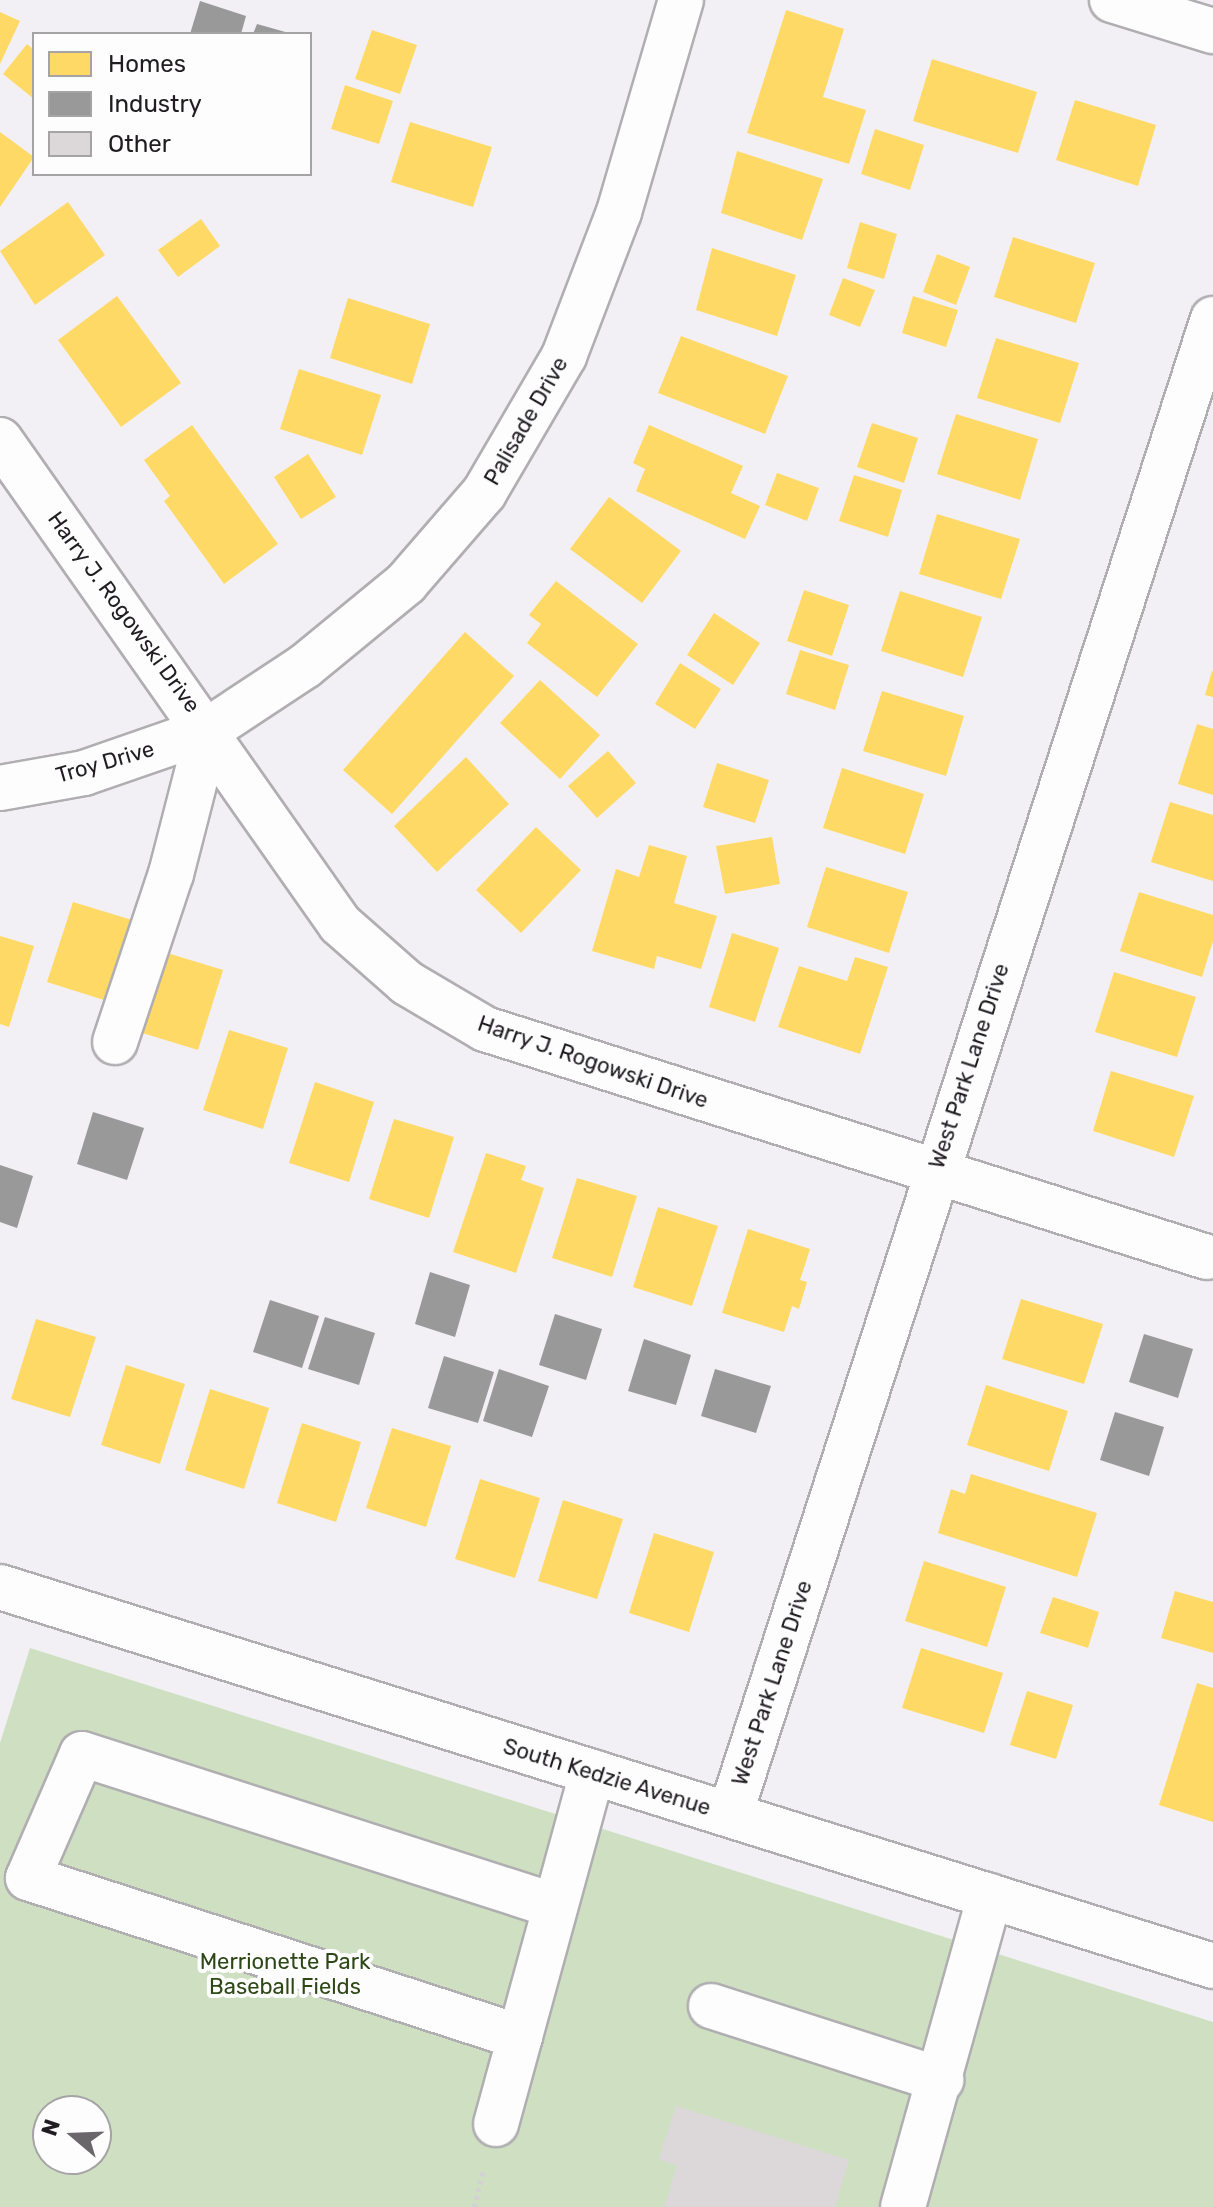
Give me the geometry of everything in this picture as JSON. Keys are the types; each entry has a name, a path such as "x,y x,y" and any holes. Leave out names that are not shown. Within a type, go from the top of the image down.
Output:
{"street":[{"name":"Palisade Drive","path":"208,730 305,666 406,583 484,493 564,356 619,212 681,0"},
{"path":"1112,0 1213,31"},
{"name":"West Park Lane Drive","path":"730,1815 934,1174 1213,319"},
{"name":"Harry J. Rogowski Drive","path":"0,440 208,730 340,924 407,983 485,1029 934,1174 1207,1257"},
{"name":"Troy Drive","path":"0,788 84,773 208,730"},
{"path":"115,1042 171,874 208,730"},
{"name":"South Kedzie Avenue","path":"0,1587 1213,1966"},
{"path":"520,2037 28,1878 82,1754 555,1906"},
{"path":"496,2124 592,1772"},
{"path":"903,2207 990,1896"},
{"path":"711,2006 941,2080"}],"green space":[{"name":"Merrionette Park Baseball Fields","path":"30,1648 1213,2022 1213,2207 0,2207 0,1743"}],"building: Homes":[{"path":"786,10 844,29 823,97 866,110 849,164 747,133"},
{"path":"0,12 20,21 0,64"},
{"path":"372,30 417,45 400,94 355,79"},
{"path":"27,44 32,48 32,97 3,74"},
{"path":"932,59 1037,92 1018,153 913,121"},
{"path":"345,85 393,101 379,144 331,129"},
{"path":"1075,100 1156,125 1138,186 1056,160"},
{"path":"410,122 492,147 473,207 391,182"},
{"path":"875,129 924,145 910,190 861,174"},
{"path":"0,132 32,156 32,160 0,207"},
{"path":"737,151 823,179 802,240 721,213"},
{"path":"68,202 105,255 35,305 0,251"},
{"path":"201,219 220,246 178,277 158,250"},
{"path":"860,222 897,234 884,279 847,268"},
{"path":"1013,237 1095,263 1076,323 994,297"},
{"path":"712,248 796,275 777,336 696,310"},
{"path":"937,254 970,267 956,305 923,292"},
{"path":"843,278 875,290 860,327 829,315"},
{"path":"117,296 181,383 121,427 58,340"},
{"path":"913,296 958,310 946,347 902,333"},
{"path":"348,298 430,324 412,384 330,358"},
{"path":"681,336 788,376 765,434 658,393"},
{"path":"996,338 1079,363 1060,423 977,398"},
{"path":"299,369 381,395 362,455 280,429"},
{"path":"956,414 1038,439 1020,500 937,474"},
{"path":"872,423 918,438 904,483 857,467"},
{"path":"192,425 278,544 224,584 164,501 170,496 144,460"},
{"path":"649,425 743,466 731,493 760,506 745,539 636,491 645,469 633,463"},
{"path":"308,454 336,497 301,519 274,477"},
{"path":"777,473 819,488 807,521 765,505"},
{"path":"854,475 902,490 888,537 839,521"},
{"path":"609,497 681,551 642,603 570,549"},
{"path":"937,514 1020,539 1001,599 919,574"},
{"path":"556,581 638,644 597,697 527,643 541,624 529,615"},
{"path":"804,590 849,605 832,656 787,641"},
{"path":"900,591 982,617 963,677 881,651"},
{"path":"714,613 760,643 733,685 687,655"},
{"path":"465,632 514,676 392,814 343,770"},
{"path":"800,650 849,665 835,710 786,694"},
{"path":"680,663 721,689 695,729 655,704"},
{"path":"1213,671 1213,697 1205,695"},
{"path":"540,680 600,735 560,779 500,723"},
{"path":"882,691 964,716 946,776 863,751"},
{"path":"1197,724 1213,729 1213,795 1178,784"},
{"path":"608,751 636,783 597,818 568,786"},
{"path":"466,757 509,804 437,872 394,826"},
{"path":"717,763 769,780 755,823 703,807"},
{"path":"842,768 924,794 905,854 823,828"},
{"path":"1170,802 1213,815 1213,881 1151,862"},
{"path":"536,827 581,870 521,933 476,890"},
{"path":"772,837 780,884 725,894 716,846"},
{"path":"649,845 687,856 674,903 717,916 701,969 657,956 654,969 592,951 616,869 639,877"},
{"path":"826,867 908,892 889,953 807,927"},
{"path":"1139,892 1213,915 1213,941 1202,977 1120,951"},
{"path":"73,902 132,920 107,1001 47,982"},
{"path":"732,933 779,948 755,1022 709,1007"},
{"path":"0,936 34,946 9,1027 0,1024"},
{"path":"164,952 223,970 198,1050 139,1032"},
{"path":"855,957 888,967 860,1054 778,1027 799,966 847,981"},
{"path":"1114,972 1196,997 1177,1057 1095,1032"},
{"path":"229,1030 288,1048 263,1129 203,1110"},
{"path":"1111,1071 1194,1096 1174,1157 1093,1131"},
{"path":"315,1082 374,1102 349,1182 289,1163"},
{"path":"394,1119 454,1137 429,1218 369,1199"},
{"path":"486,1153 526,1166 521,1180 544,1188 516,1273 453,1252"},
{"path":"577,1178 637,1196 612,1277 552,1258"},
{"path":"658,1207 718,1226 692,1306 633,1287"},
{"path":"748,1229 810,1249 800,1280 807,1282 799,1309 792,1306 784,1332 722,1313"},
{"path":"1021,1299 1103,1324 1084,1384 1002,1359"},
{"path":"36,1319 96,1337 70,1417 11,1399"},
{"path":"126,1365 185,1384 160,1464 101,1445"},
{"path":"986,1385 1068,1411 1049,1471 967,1445"},
{"path":"210,1389 269,1408 244,1489 185,1470"},
{"path":"302,1423 361,1442 336,1522 277,1503"},
{"path":"392,1428 451,1446 426,1527 366,1508"},
{"path":"971,1474 1097,1513 1077,1577 938,1533 951,1489 965,1494"},
{"path":"480,1479 540,1498 515,1578 455,1559"},
{"path":"563,1500 623,1519 597,1599 538,1581"},
{"path":"654,1533 714,1552 689,1632 629,1613"},
{"path":"924,1561 1006,1587 987,1647 905,1621"},
{"path":"1175,1591 1213,1602 1213,1653 1161,1638"},
{"path":"1053,1597 1099,1612 1088,1648 1040,1633"},
{"path":"921,1648 1003,1673 984,1733 902,1708"},
{"path":"1197,1683 1213,1688 1213,1822 1159,1805"},
{"path":"1027,1691 1073,1705 1056,1759 1010,1745"}],"building: Industry":[{"path":"200,1 246,16 242,32 191,32"},
{"path":"257,24 285,32 254,32"},
{"path":"93,1112 144,1128 127,1180 77,1164"},
{"path":"0,1165 33,1176 17,1228 0,1222"},
{"path":"430,1272 470,1285 455,1337 415,1324"},
{"path":"270,1300 319,1316 302,1368 253,1352"},
{"path":"555,1314 602,1329 586,1380 539,1365"},
{"path":"325,1317 375,1333 359,1385 308,1369"},
{"path":"1144,1334 1193,1349 1178,1398 1129,1382"},
{"path":"644,1339 691,1355 676,1405 628,1391"},
{"path":"444,1356 494,1372 478,1423 428,1408"},
{"path":"499,1369 549,1386 532,1437 483,1421"},
{"path":"715,1369 771,1386 756,1433 701,1416"},
{"path":"1115,1412 1164,1427 1149,1476 1100,1460"}],"building: Other":[{"path":"676,2106 849,2160 835,2207 664,2207 677,2166 659,2159"}]}
